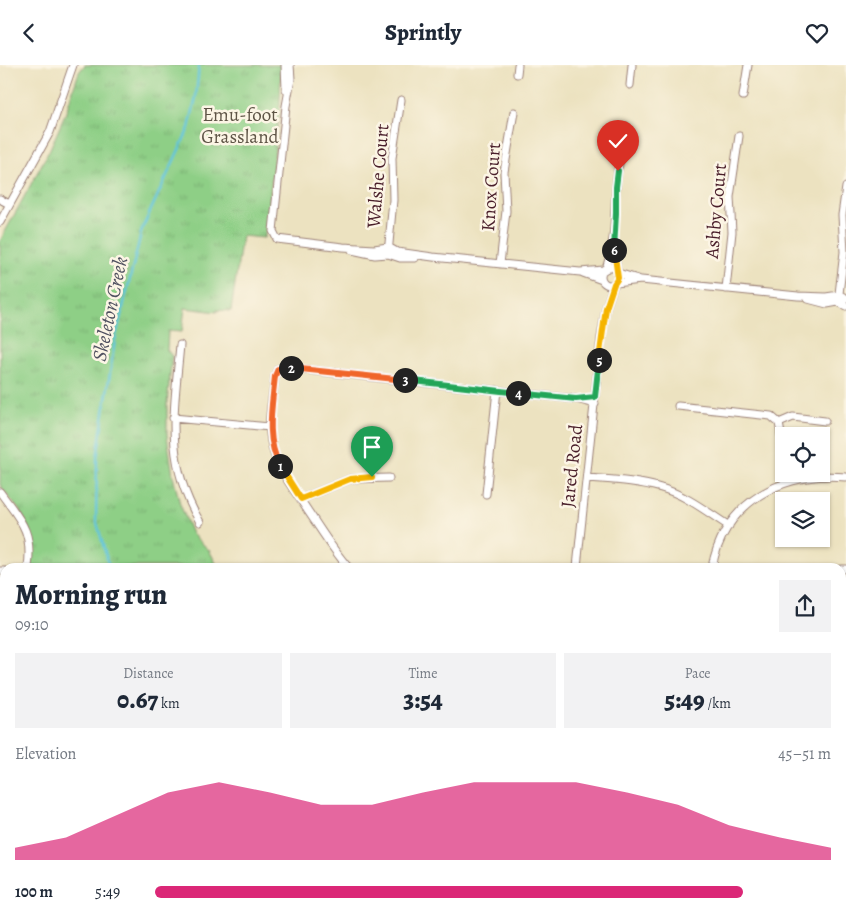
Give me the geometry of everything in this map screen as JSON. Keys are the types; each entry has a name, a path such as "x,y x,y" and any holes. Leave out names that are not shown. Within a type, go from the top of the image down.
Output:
{"street":[{"path":"0,222 50,132 73,65"},
{"path":"286,65 286,107 273,231 276,238 282,241 388,250 433,257 580,272 610,268 641,280"},
{"path":"286,107 292,79 290,65"},
{"path":"517,74 518,65"},
{"path":"630,85 632,65"},
{"path":"743,96 748,65"},
{"name":"Walshe Court","path":"388,250 394,200 392,158 401,100"},
{"name":"Knox Court","path":"500,264 506,211 504,172 514,112"},
{"path":"603,281 601,275 605,270 613,245 616,187 626,126"},
{"name":"Ashby Court","path":"726,289 732,233 730,197 739,136"},
{"path":"846,187 842,215 844,244 841,298 846,306"},
{"path":"0,199 9,204"},
{"path":"613,245 618,272 618,278 615,283"},
{"path":"580,272 603,281 608,285 641,280 798,296 827,304 841,298"},
{"name":"Jared Road","path":"578,563 601,338 606,308 606,291 603,281"},
{"name":"Jared Road","path":"606,308 615,283"},
{"path":"180,345 173,418 174,450 187,499 200,523"},
{"path":"345,563 282,472 274,455 270,439 270,427 275,376 278,369 595,401"},
{"path":"486,494 497,390"},
{"path":"678,406 767,415 775,418 780,427"},
{"path":"779,423 793,417 825,421"},
{"path":"173,418 270,427"},
{"path":"830,476 846,477"},
{"path":"301,499 350,479 389,478"},
{"path":"587,478 640,483 662,488 682,496 729,526"},
{"path":"713,563 719,545 729,526 745,507 780,482"},
{"path":"0,492 16,512 25,528 28,545 28,563"}],"green space":[{"name":"Emu-foot Grassland","path":"85,65 281,65 280,104 264,238 242,236 231,311 217,310 217,312 185,308 182,332 168,331 167,350 172,356 167,404 167,435 173,476 180,504 192,534 209,550 216,563 31,563 32,545 27,524 0,485 0,241 49,151 65,115 79,72"}],"waterway":[{"name":"Skeleton Creek","path":"108,563 96,519 97,458 115,340 142,229 189,128 196,97 199,65"}],"route":[{"path":"372,477 350,479 301,499 282,472 274,455 270,439 275,376 278,369 288,368 576,399 595,397 606,308 619,275 613,245 618,171"}]}
